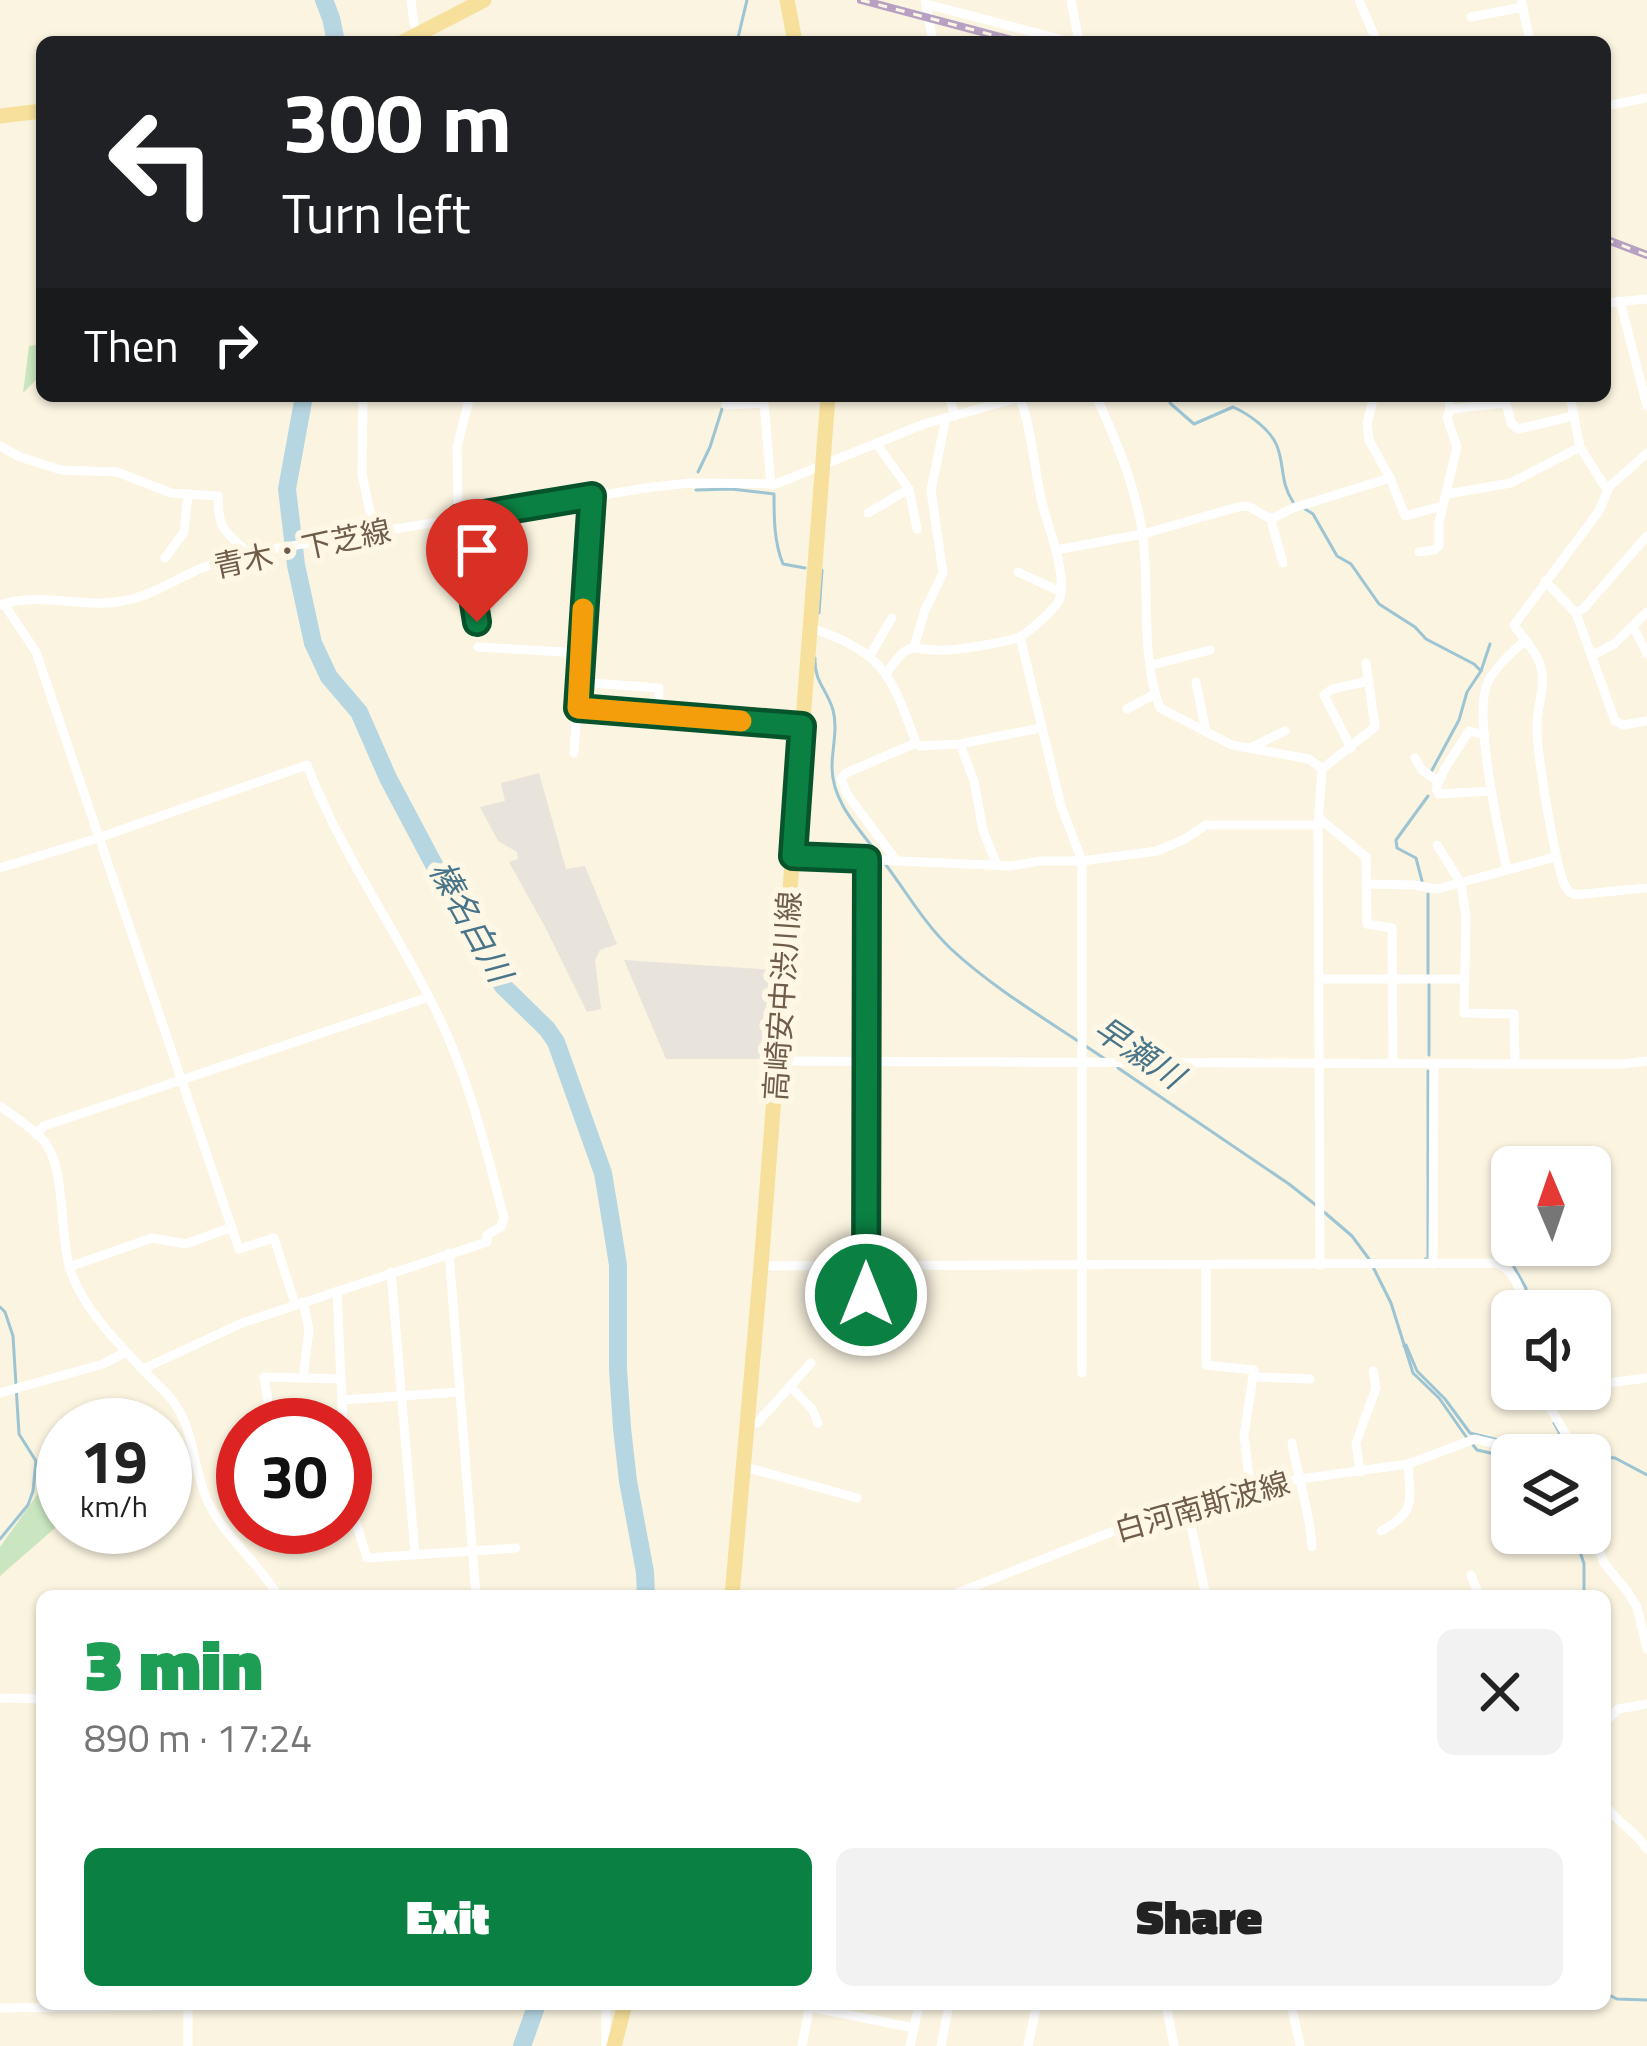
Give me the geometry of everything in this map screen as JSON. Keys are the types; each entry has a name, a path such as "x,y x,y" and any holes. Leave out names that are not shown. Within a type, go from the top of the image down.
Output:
{"main road":[{"path":"447,19 472,0"},
{"path":"414,36 484,0"},
{"path":"787,0 794,36"},
{"path":"0,116 36,112"},
{"name":"高崎安中渋川線","path":"733,1590 828,402"},
{"path":"610,2046 624,2010"}],"street":[{"path":"411,0 414,24"},
{"path":"1071,0 1074,36"},
{"path":"1359,0 1374,36"},
{"path":"932,36 926,2 1053,36"},
{"path":"1471,17 1522,3 1529,36"},
{"path":"1611,105 1647,98"},
{"path":"1611,303 1647,299"},
{"path":"1620,302 1642,372 1647,406"},
{"path":"363,402 362,474 369,532"},
{"path":"468,402 457,447 460,518 477,622"},
{"path":"726,402 764,403 770,485"},
{"path":"914,647 943,573 931,490 950,417 949,402"},
{"name":"青木・下芝線","path":"2,604 37,598 100,603 129,600 248,553 592,496 690,482 770,485 876,442 1000,402"},
{"path":"887,674 909,647 950,650 1020,638 1059,604 1056,550 1042,504 1030,428 1018,402"},
{"path":"1099,402 1129,472 1143,534 1146,619 1160,708 1232,745 1309,759 1322,770"},
{"path":"1373,402 1367,433 1406,516 1442,506"},
{"path":"1418,552 1439,546 1442,506 1457,447 1447,418 1449,402"},
{"path":"1571,402 1580,447 1609,488"},
{"path":"1450,409 1503,403 1518,429 1574,416"},
{"path":"876,442 909,490 917,529"},
{"path":"0,446 61,470 117,472 171,493 218,496 222,528 248,553"},
{"path":"1447,494 1511,483 1580,447"},
{"path":"1647,453 1609,488 1599,511 1514,625 1540,662 1543,682 1537,739 1556,857 1567,889 1575,894 1647,888"},
{"path":"1270,518 1390,478"},
{"path":"868,513 909,490"},
{"path":"164,558 184,532 188,494"},
{"path":"574,753 592,496"},
{"path":"1056,550 1143,534 1248,506 1270,518 1283,563"},
{"path":"1576,613 1647,536"},
{"path":"1018,572 1061,592"},
{"path":"1545,581 1576,613 1615,721 1647,721"},
{"path":"2,604 36,652 239,1249 274,1238 309,1330 303,1378"},
{"path":"1593,656 1615,644 1647,612"},
{"path":"869,657 892,618"},
{"path":"1633,626 1647,654"},
{"path":"809,627 838,637 882,665 916,742 926,747 1040,728"},
{"path":"1020,638 1061,806 1082,861 1082,1373"},
{"path":"1507,870 1491,790 1486,685 1526,640"},
{"path":"478,647 580,653"},
{"path":"1152,665 1210,650"},
{"path":"1320,1265 1322,770 1375,727 1366,663"},
{"path":"1351,748 1324,695 1369,681"},
{"path":"578,682 658,688 658,715"},
{"path":"1196,682 1206,732"},
{"path":"1127,709 1155,694"},
{"path":"578,708 802,726"},
{"path":"1250,748 1285,731"},
{"path":"1485,735 1469,731 1436,789 1439,794 1491,790"},
{"path":"893,860 841,779 916,742"},
{"path":"960,744 997,865"},
{"path":"1415,758 1438,781"},
{"path":"0,868 308,765 323,806 429,997 460,1065 504,1218 501,1227 487,1235 487,1242 242,1323 142,1369"},
{"path":"793,856 997,865 1082,861 1157,851 1207,825 1319,822 1363,852 1367,924 1392,928 1393,1062"},
{"path":"1437,845 1461,883 1466,917 1464,1012 1514,1014 1515,1064"},
{"path":"1366,884 1437,889 1556,857"},
{"path":"865,1325 870,859"},
{"path":"1319,979 1464,979"},
{"path":"36,1134 44,1126 429,997"},
{"path":"776,1061 1083,1058 1621,1064 1647,1060"},
{"path":"1433,1264 1434,1063"},
{"path":"0,1106 47,1144 56,1163 69,1268 80,1294 175,1403 188,1428 204,1494 219,1522 274,1590"},
{"path":"69,1268 152,1238 186,1244 232,1227"},
{"path":"449,1253 476,1590"},
{"path":"761,1266 1501,1264 1519,1290"},
{"path":"1206,1265 1206,1365 1253,1370 1244,1435 1250,1486"},
{"path":"391,1272 415,1554"},
{"path":"337,1291 342,1398"},
{"path":"0,1393 103,1364 126,1352"},
{"path":"748,1424 757,1424 812,1363"},
{"path":"1360,1472 1356,1443 1376,1388 1373,1371"},
{"path":"267,1398 264,1377 341,1379"},
{"path":"1253,1378 1310,1379"},
{"path":"1611,1382 1647,1378"},
{"path":"790,1386 812,1409 818,1423"},
{"path":"372,1398 460,1392"},
{"name":"白河南斯波線","path":"967,1590 1134,1523 1250,1486 1408,1464 1475,1439 1491,1443"},
{"path":"1292,1443 1310,1514 1312,1546"},
{"path":"1382,1531 1403,1520 1410,1508 1408,1464"},
{"path":"745,1467 857,1498"},
{"path":"1187,1507 1205,1590"},
{"path":"366,1554 367,1558 516,1548"},
{"path":"1601,1554 1637,1607 1647,1649"},
{"path":"1472,1575 1477,1590"},
{"path":"0,1698 36,1699"},
{"path":"1611,1716 1618,1709 1647,1704"},
{"path":"1611,1814 1636,1832 1647,1849"},
{"path":"0,2008 36,2007"},
{"path":"188,2010 188,2046"},
{"path":"607,2010 610,2046"},
{"path":"802,2046 809,2010"},
{"path":"829,2010 914,2028"},
{"path":"910,2046 918,2010"},
{"path":"941,2046 948,2010"},
{"path":"1028,2046 1036,2010"},
{"path":"1167,2010 1174,2046"},
{"path":"1292,2010 1300,2046"}],"shaded area":[{"path":"539,773 566,869 585,866 617,944 600,950 595,960 601,1009 587,1012 509,862 518,859 517,852 498,841 480,807 505,801 501,783"},
{"path":"624,960 774,970 768,1059 666,1059"}],"green space":[{"path":"36,345 36,380 23,393 29,346"},
{"path":"36,1496 36,1545 0,1576 0,1547"}],"waterway":[{"name":"榛名白川","path":"324,0 335,36"},
{"name":"早瀬川","path":"738,36 747,0"},
{"name":"榛名白川","path":"303,402 287,489 296,565 313,643 329,677 359,712 388,778 503,986 556,1042 603,1173 618,1265 622,1428 646,1590"},
{"path":"1170,402 1194,424 1233,407 1259,423 1277,446 1293,502"},
{"name":"早瀬川","path":"698,472 722,409"},
{"name":"早瀬川","path":"696,490 774,494 776,539 783,564 805,568"},
{"path":"1302,507 1313,514 1337,556 1351,564 1379,604 1481,671"},
{"name":"早瀬川","path":"819,613 822,570"},
{"path":"1431,772 1459,720 1490,644"},
{"name":"早瀬川","path":"815,658 834,717 833,780 848,815 880,857"},
{"path":"1422,881 1416,858 1397,848 1396,840 1428,796"},
{"name":"早瀬川","path":"886,865 924,919 968,964 1105,1059"},
{"path":"1428,894 1428,974"},
{"path":"1429,984 1429,1055"},
{"name":"早瀬川","path":"1118,1068 1317,1206"},
{"path":"1425,1259 1428,1071"},
{"name":"早瀬川","path":"1324,1212 1352,1236 1369,1259 1391,1303 1413,1373 1439,1398 1467,1438"},
{"path":"1514,1267 1526,1290"},
{"path":"0,1307 13,1336 19,1434 36,1461 28,1505 0,1539"},
{"path":"1404,1346 1417,1371 1470,1433 1560,1455 1570,1452 1554,1423"},
{"name":"早瀬川","path":"1473,1445 1491,1453"},
{"path":"1611,1458 1647,1475"},
{"name":"早瀬川","path":"1581,1554 1584,1590"},
{"name":"早瀬川","path":"1611,1996 1647,2000"},
{"name":"榛名白川","path":"522,2046 535,2010"}],"railway":[{"path":"861,0 996,36"},
{"path":"1611,241 1647,255"}],"slow traffic":[{"path":"583,609 578,708 741,721"}],"route":[{"path":"477,622 460,518 592,496 578,708 802,726 793,856 867,859 866,1295"}]}
